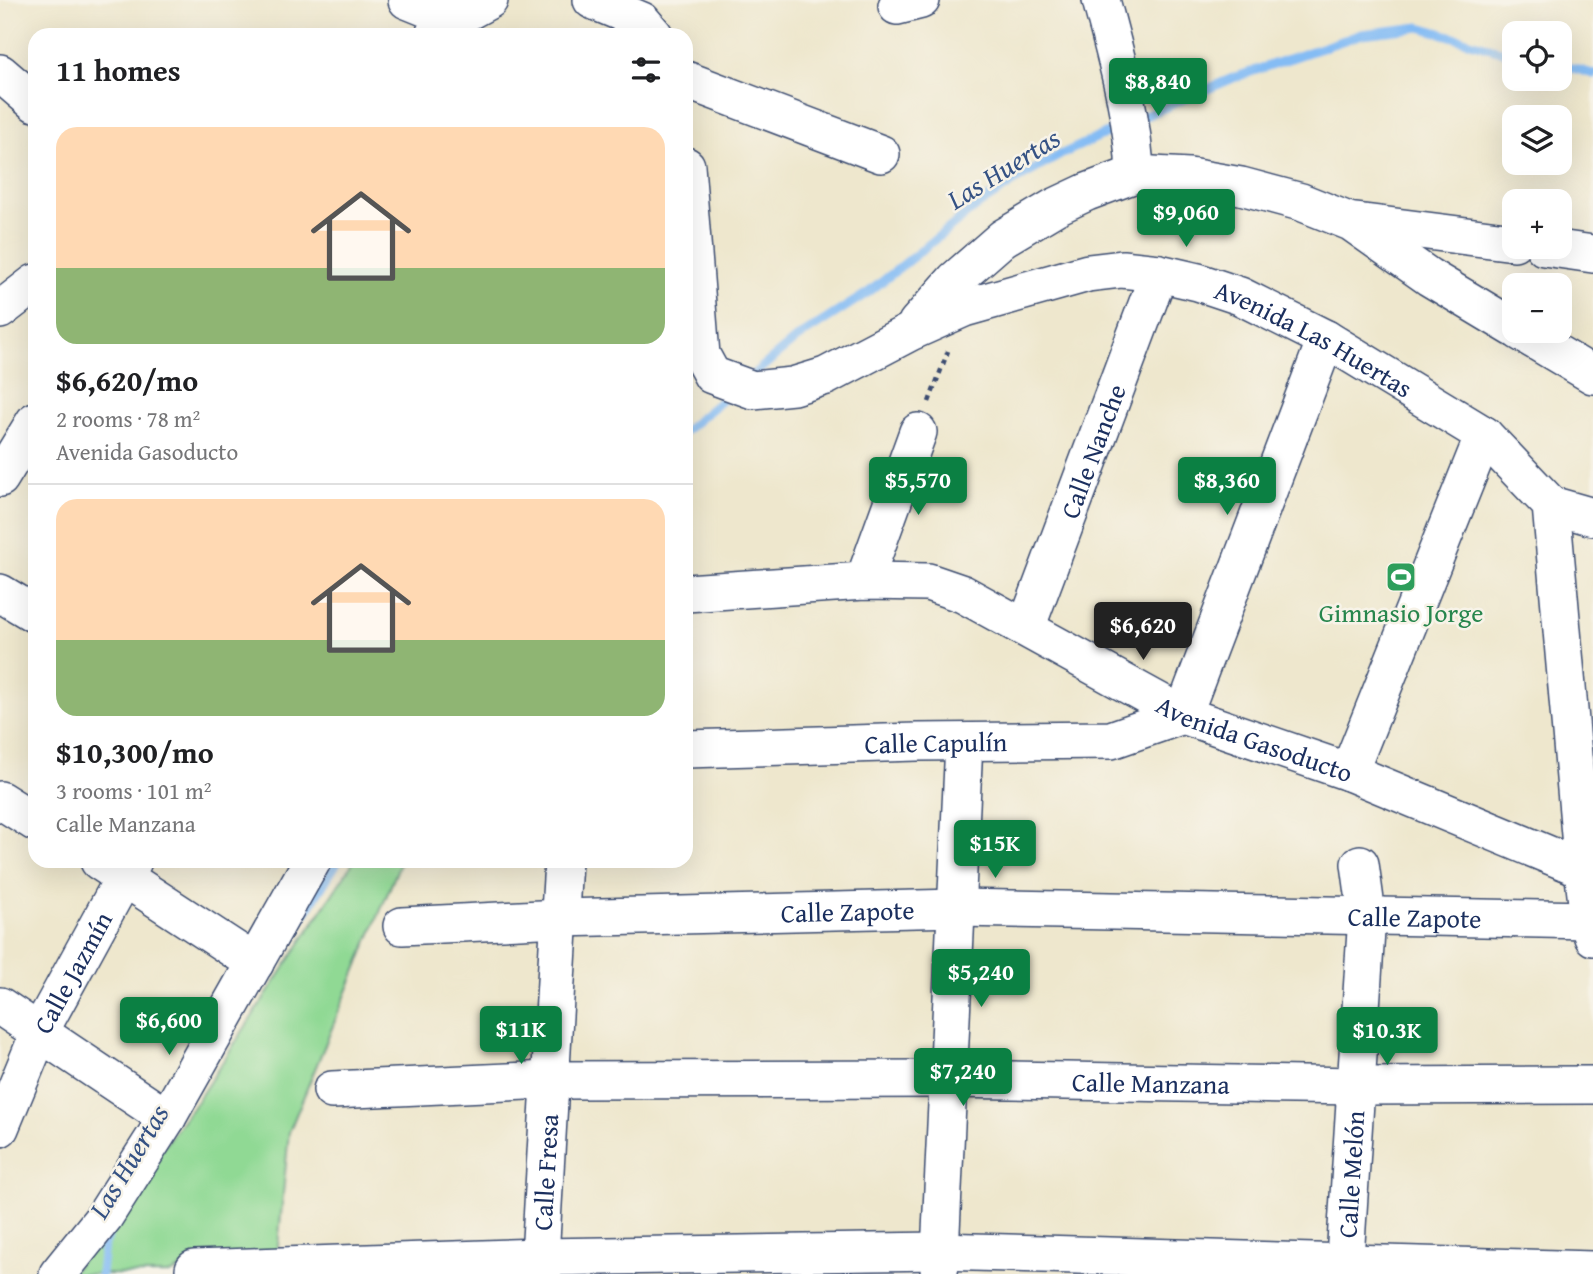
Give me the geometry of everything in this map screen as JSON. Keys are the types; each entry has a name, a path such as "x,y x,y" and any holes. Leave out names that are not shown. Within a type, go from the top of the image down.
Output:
{"street":[{"path":"407,0 444,27 489,0"},
{"path":"592,0 640,28"},
{"path":"1101,0 1124,91 1135,164"},
{"path":"0,73 28,97"},
{"path":"693,83 881,154"},
{"path":"909,332 955,280 1003,238 1135,164 1241,186 1301,202 1351,222 1429,277 1502,321"},
{"path":"1351,222 1502,241"},
{"path":"1572,251 1593,254"},
{"name":"Avenida Las Huertas","path":"693,254 701,355 718,384 793,386 826,376 909,332 964,308 1088,273 1122,269 1159,273 1240,296 1326,339 1484,435 1550,505"},
{"name":"Calle Nanche","path":"1026,628 1159,273"},
{"path":"0,310 28,288"},
{"path":"1183,715 1326,339"},
{"path":"1539,343 1593,375"},
{"path":"0,478 28,432"},
{"path":"864,582 918,432"},
{"path":"1349,772 1484,435"},
{"path":"1591,928 1583,869 1586,821 1579,668 1550,505 1593,517"},
{"name":"Avenida Gasoducto","path":"693,593 864,582 928,582 963,594 1183,715 1349,772 1583,869"},
{"path":"0,593 28,610"},
{"name":"Calle Capulín","path":"693,749 1111,740 1183,715"},
{"path":"939,1262 964,743"},
{"path":"0,800 28,818"},
{"name":"Calle Melón","path":"1344,1268 1367,915 1360,864"},
{"name":"Calle Jazmín","path":"0,1128 40,1031 118,868"},
{"path":"122,868 255,963"},
{"path":"58,1274 104,1217 167,1118 308,868"},
{"name":"Calle Fresa","path":"539,1266 564,868"},
{"name":"Calle Zapote","path":"402,926 560,918 957,908 1367,915 1591,928"},
{"path":"0,1006 167,1118"},
{"name":"Calle Manzana","path":"332,1090 549,1080 948,1079 1357,1086 1593,1085"},
{"path":"194,1269 939,1262 1593,1270"}],"path":[{"path":"918,432 964,308"}],"green space":[{"path":"349,868 398,868 289,1132 277,1256 192,1264 169,1274 71,1274 197,1101"}],"waterway":[{"name":"Las Huertas","path":"1138,119 1233,78 1362,34 1420,27 1502,51"},
{"name":"Las Huertas","path":"1572,68 1593,74"},
{"name":"Las Huertas","path":"749,378 797,338 869,292 977,206 1062,154 1122,126"},
{"name":"Las Huertas","path":"693,424 733,391"},
{"name":"Las Huertas","path":"283,948 334,868"},
{"name":"Las Huertas","path":"101,1274 104,1243 107,1238"}],"place":[{"name":"Gimnasio Jorge","path":"1401,577"}]}
